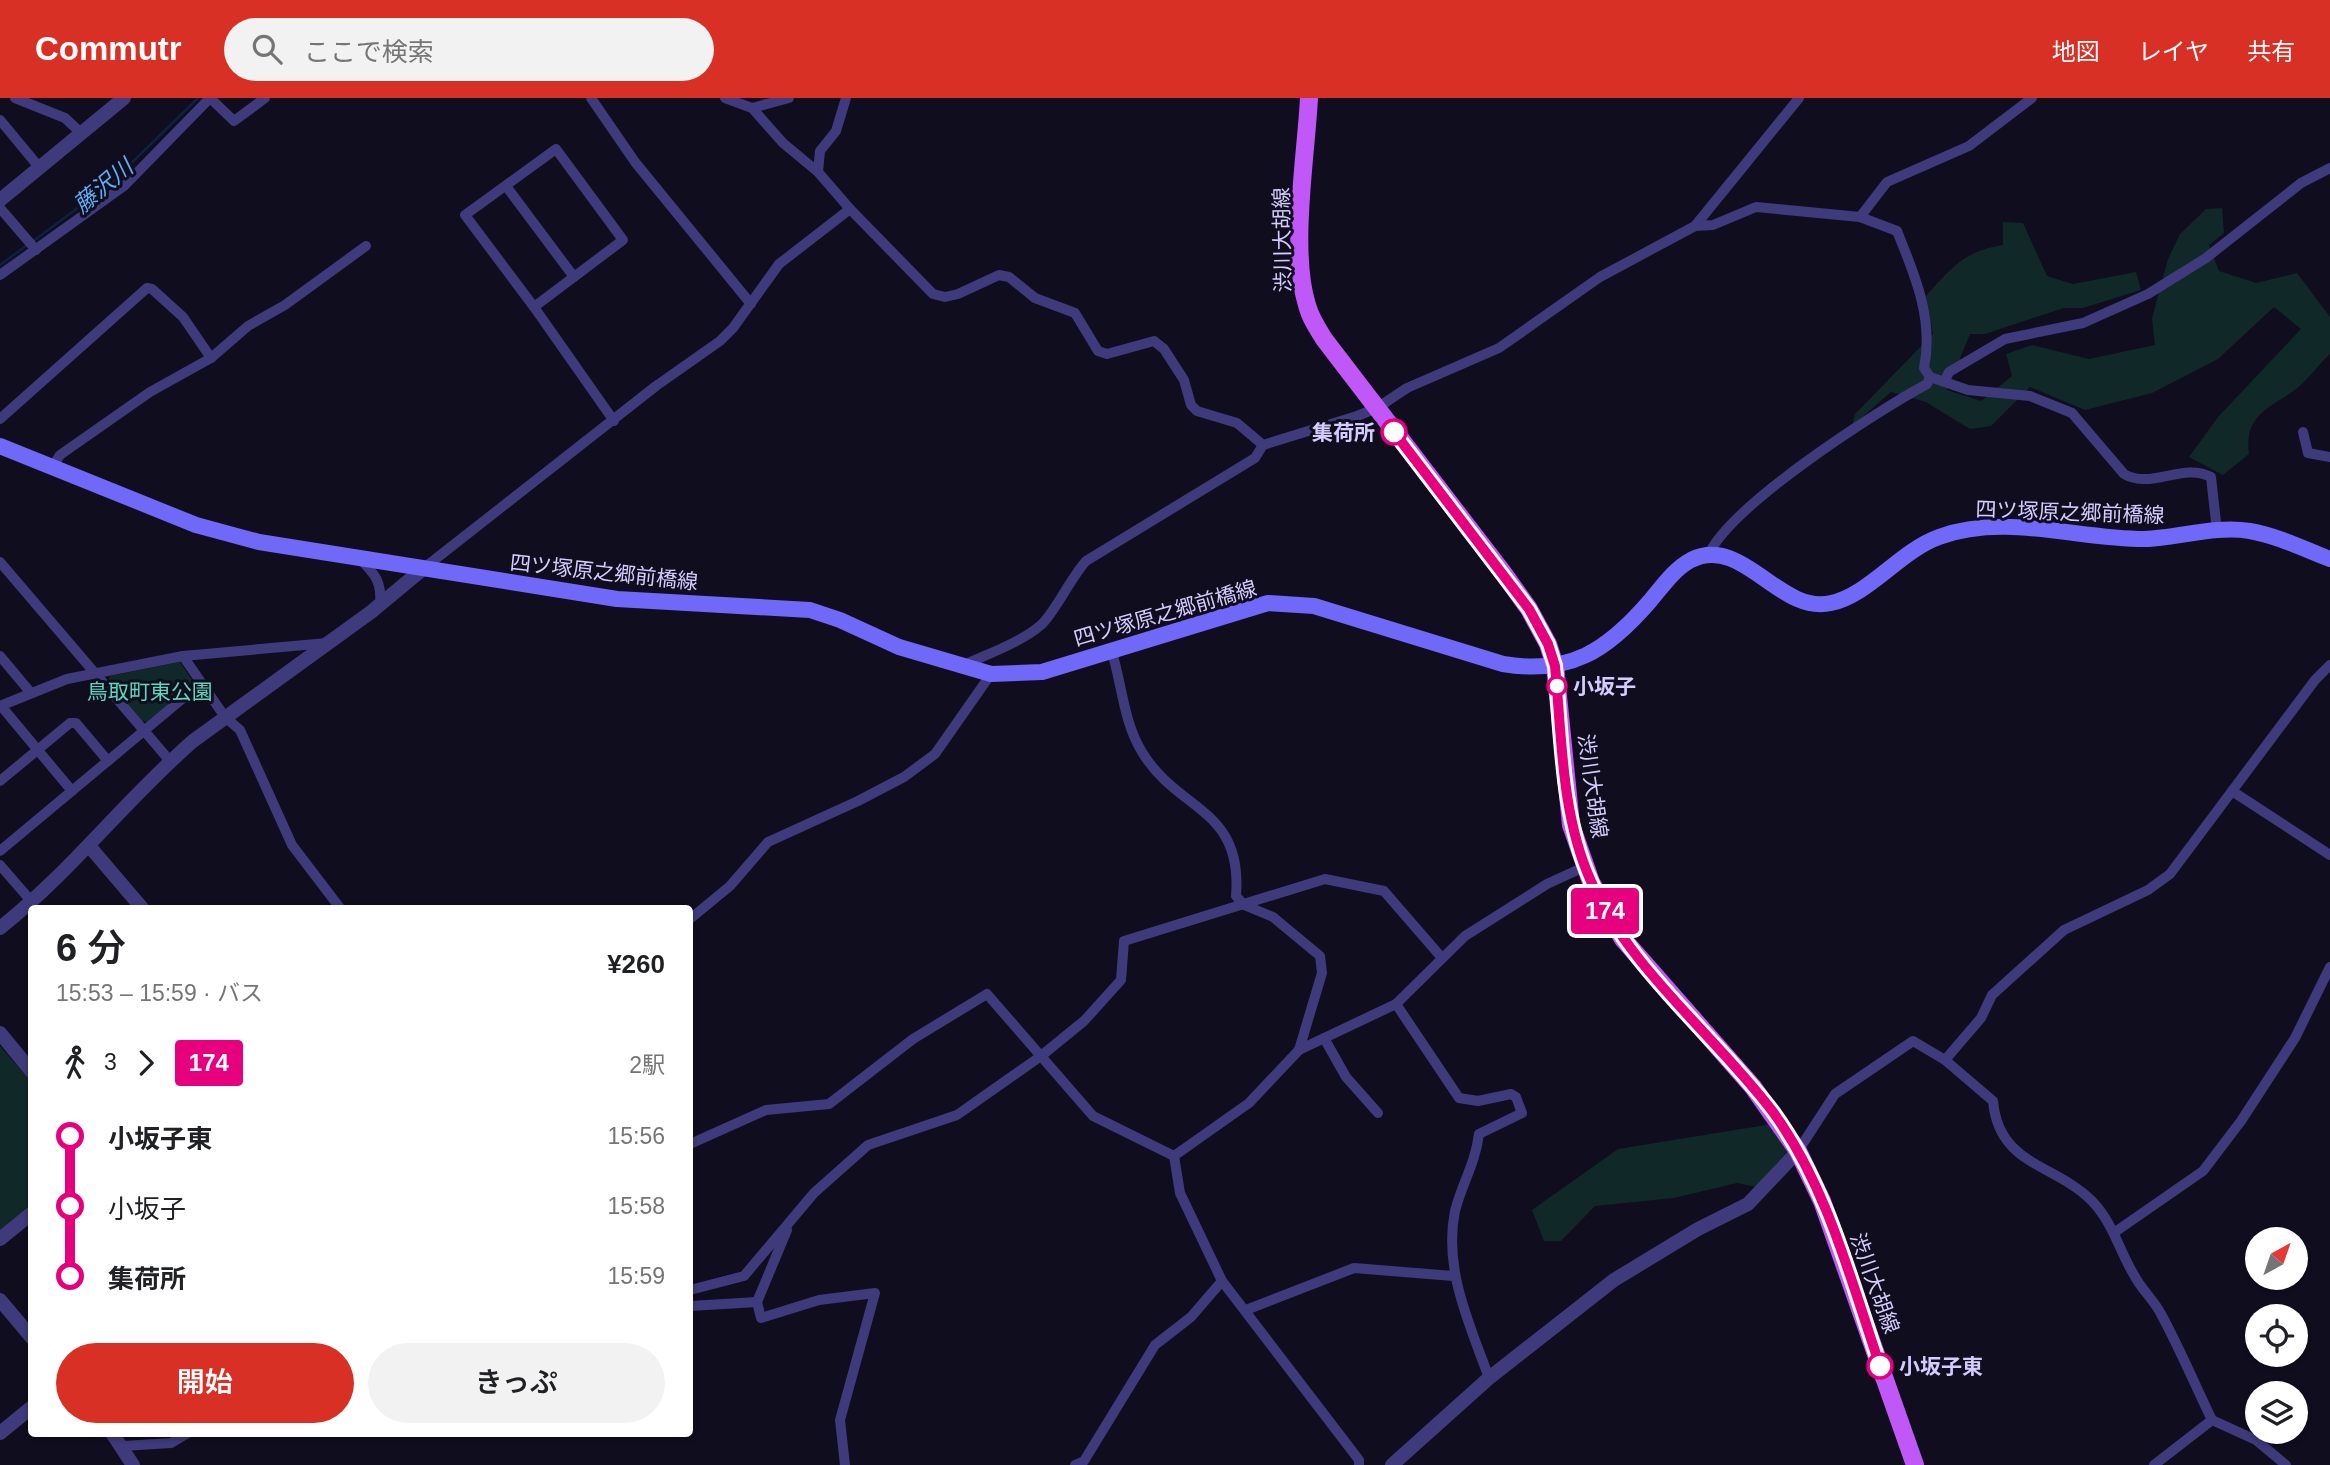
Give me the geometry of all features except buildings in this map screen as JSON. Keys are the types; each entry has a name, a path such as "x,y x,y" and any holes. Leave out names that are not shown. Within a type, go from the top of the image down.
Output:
{"main road":[{"name":"渋川大胡線","path":"1310,98 1301,234 1301,281 1307,306 1324,339 1523,600 1548,644 1555,666 1571,825 1584,867 1599,900 1623,939 1753,1087 1798,1151 1822,1201 1915,1465"},
{"name":"四ツ塚原之郷前橋線","path":"0,446 223,534 617,599 810,610 840,620 898,648 991,674 1042,671 1268,603 1296,603 1335,612 1503,664 1524,667 1555,666 1578,661 1594,653 1646,606 1674,573 1691,560 1709,555 1741,564 1794,599 1812,604 1830,604 1859,589 1918,547 1958,531 1998,527 2132,539 2217,531 2265,535 2330,559"}],"street":[{"path":"15,98 65,118 81,133"},
{"path":"0,200 124,98"},
{"path":"0,275 124,186 210,98 234,121 265,98"},
{"path":"591,98 635,162 751,304"},
{"path":"726,98 752,108 783,143 818,172 933,294 945,297 958,295 999,275 1009,277 1035,298 1075,313 1098,351 1108,354 1154,341 1164,349 1184,380 1191,405 1197,411 1237,423 1263,446"},
{"path":"752,108 788,98"},
{"path":"818,172 820,152 836,131 846,98"},
{"path":"960,667 1044,623 1069,580 1086,561 1255,458 1263,446 1310,433 1377,408 1407,388 1499,348 1600,277 1695,226 1799,98"},
{"path":"1860,217 1887,182 1969,146 2032,98"},
{"path":"0,120 40,167"},
{"path":"534,307 623,240 556,149 465,215 534,307 614,422"},
{"path":"1945,380 1949,372 2005,339 2083,323 2148,294 2206,258 2301,183 2330,167"},
{"path":"506,186 574,277"},
{"path":"1695,226 1713,225 1756,207 1860,217 1897,231 1920,287 1928,346 1924,368 1930,377 1968,390 2030,396 2072,413 2124,474 2134,480 2193,472 2211,477 2217,531"},
{"path":"0,208 36,250"},
{"path":"28,905 90,847 170,761 380,604 614,422 656,386 720,341 751,304 779,264 850,209"},
{"path":"53,466 60,455 150,392 211,358 248,326 285,304 366,246"},
{"path":"0,419 147,288 152,289 183,317 211,358"},
{"path":"1709,555 1713,544 1741,513 1887,405 1927,384 1930,377"},
{"path":"2304,432 2308,453 2330,457"},
{"path":"359,558 376,575 381,588 380,604"},
{"path":"0,562 170,761"},
{"path":"72,791 0,706 51,684 94,672 183,656 328,642"},
{"path":"1111,649 1138,745 1151,765 1223,833 1236,856 1236,896 1244,905 1273,917 1320,956 1322,973 1299,1049"},
{"path":"0,656 31,694"},
{"path":"183,656 225,718 240,730 296,852 338,905"},
{"path":"1945,1059 1981,1018 1992,995 2064,930 2148,890 2170,874 2315,680 2330,665"},
{"path":"693,917 730,886 768,842 904,777 935,754 956,728 970,700 991,674"},
{"path":"0,851 200,684"},
{"path":"0,780 70,723 76,723 108,761"},
{"path":"2232,791 2330,855"},
{"path":"90,847 139,905"},
{"path":"0,865 32,902"},
{"path":"1174,1156 1249,1103 1299,1049 1396,1004 1465,936 1547,884 1584,867"},
{"path":"693,1289 744,1276 814,1193 868,1145 957,1115 1041,1056 1084,1021 1121,980 1124,941 1325,879 1384,891 1443,958"},
{"path":"0,928 28,905"},
{"path":"2115,1232 2203,1171 2241,1121 2295,1038 2330,967"},
{"path":"693,1143 766,1110 829,1104 913,1039 987,994 1093,1116 1174,1156"},
{"path":"1396,1004 1459,1098 1478,1101 1511,1094 1516,1097 1522,1113 1479,1134 1476,1160 1455,1214 1453,1276 1489,1378"},
{"path":"0,1033 28,1067"},
{"path":"1324,1038 1346,1077 1378,1114"},
{"path":"1392,1465 1489,1378 1614,1280 1698,1229 1748,1204 1798,1151 1835,1094 1913,1041 1945,1059 1993,1101 1994,1118 2008,1144 2030,1164 2051,1172 2092,1201 2115,1232 2133,1275 2161,1313 2212,1420 2256,1440 2286,1465"},
{"path":"1174,1156 1180,1193 1222,1281 1359,1460 1359,1465"},
{"path":"0,1239 28,1216"},
{"path":"793,1218 757,1302 761,1318 819,1300 875,1293 840,1420 845,1465"},
{"path":"1246,1310 1354,1268 1453,1276"},
{"path":"1075,1465 1084,1461 1155,1345 1191,1317 1222,1281"},
{"path":"0,1300 28,1333"},
{"path":"693,1306 757,1302"},
{"path":"0,1433 28,1410"},
{"path":"2154,1465 2212,1420"},
{"path":"115,1437 133,1465"},
{"path":"123,1446 130,1443 170,1443 181,1437"}],"green space":[{"path":"2222,208 2224,233 2209,245 2219,271 2256,283 2297,273 2330,317 2330,354 2303,383 2257,418 2251,427 2249,454 2223,475 2189,457 2218,417 2301,329 2274,307 2218,359 2152,393 2085,410 2030,387 1991,426 1970,429 1926,402 1891,392 1852,426 1855,414 1933,334 1926,296 1951,269 1968,256 2003,245 2003,222 2023,223 2047,276 2073,284 2136,272 2141,290 2083,308 2064,308 1985,334 1970,334 1947,390 1981,401 2012,376 2006,354 2032,345 2089,359 2155,345 2152,318 2168,259 2180,234 2206,209"},
{"name":"鳥取町東公園","path":"180,662 194,683 147,722 140,720 108,681 110,676"},
{"path":"0,1046 28,1078 28,1208 0,1231"},
{"path":"1772,1124 1790,1148 1756,1187 1737,1183 1674,1198 1595,1206 1561,1241 1544,1241 1532,1210 1618,1149"}],"waterway":[{"name":"藤沢川","path":"32,242 111,183 198,98"},
{"name":"藤沢川","path":"0,265 26,246"}],"bus line":[{"name":"174","path":"1394,432 1504,574 1529,609 1548,644 1555,666 1571,825 1584,867 1599,900 1623,939 1753,1087 1798,1151 1822,1201 1880,1366"}],"place":[{"name":"集荷所","path":"1394,432"},
{"name":"小坂子","path":"1557,686"},
{"name":"小坂子東","path":"1880,1366"}]}
